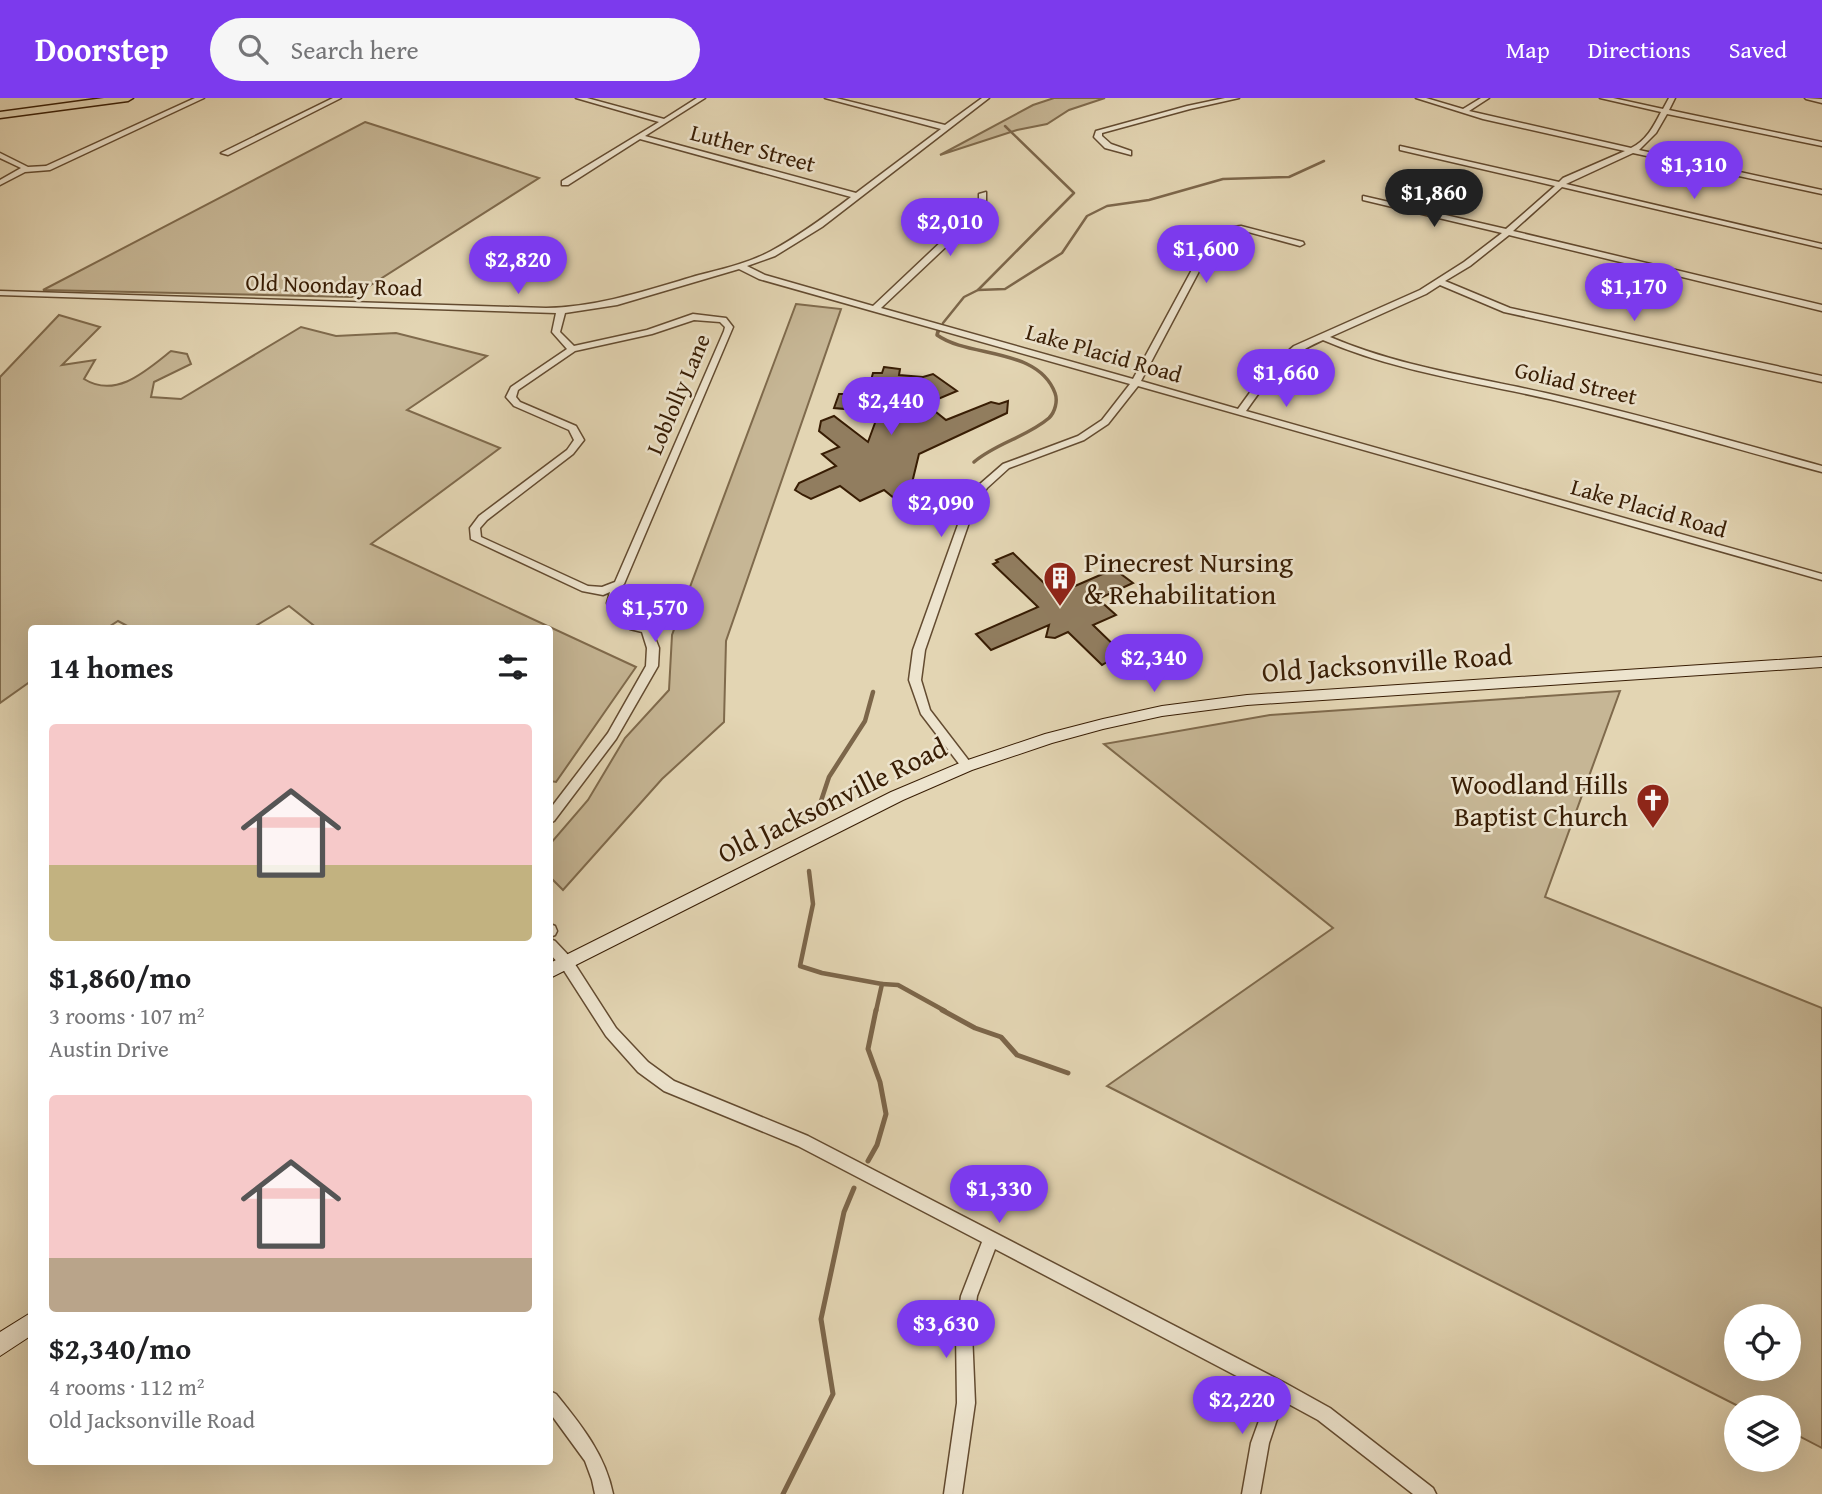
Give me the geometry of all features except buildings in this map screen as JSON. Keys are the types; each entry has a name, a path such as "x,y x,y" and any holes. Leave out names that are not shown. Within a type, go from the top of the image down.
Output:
{"main road":[{"path":"0,115 128,98"},
{"name":"Old Jacksonville Road","path":"553,969 897,796 968,766 1083,729 1162,711 1213,703 1822,662"},
{"path":"0,1345 28,1325"}],"street":[{"path":"0,183 23,170 47,168 201,98"},
{"path":"225,153 338,98"},
{"name":"Luther Street","path":"579,98 665,121"},
{"path":"565,183 702,98"},
{"path":"828,98 947,128"},
{"name":"Old Noonday Road","path":"0,293 561,311 614,303 740,267 792,243 986,98"},
{"path":"1419,98 1463,112 1822,192"},
{"path":"1463,112 1486,98"},
{"path":"1603,98 1822,144"},
{"path":"1240,412 1270,371 1297,348 1413,297 1440,282 1508,232 1560,185 1581,172 1634,151 1651,136 1672,98"},
{"path":"1808,98 1822,101"},
{"path":"1128,153 1108,146 1098,137 1098,132 1189,107 1235,100"},
{"name":"Luther Street","path":"639,137 857,196"},
{"path":"1403,148 1822,246"},
{"path":"0,155 21,163 23,170"},
{"path":"876,308 983,207 983,194"},
{"path":"1366,198 1822,308"},
{"path":"968,766 926,711 915,680 919,650 969,508 983,486 1006,466 1081,438 1100,427 1137,382 1212,240 1220,231 1241,228 1300,244"},
{"name":"Lake Placid Road","path":"740,267 762,277 1822,577"},
{"path":"1440,282 1507,310 1822,379"},
{"path":"561,311 556,332 572,349"},
{"name":"Loblolly Lane","path":"693,317 718,318 729,327 614,591 586,589 481,543 474,533 483,518 577,444 578,436 573,428 521,407 511,397 518,385 572,349 649,332 693,317"},
{"name":"Goliad Street","path":"1321,336 1368,354 1649,421 1822,470"},
{"path":"553,814 612,736 652,666 653,648 647,631 652,621 629,596 614,591 612,603 634,626 647,631"},
{"path":"553,949 566,962 611,1032 643,1068 669,1086 803,1141 990,1241 1279,1389 1324,1414 1427,1494"},
{"path":"953,1494 966,1403 964,1332 969,1296 990,1241"},
{"path":"1251,1494 1260,1443 1279,1389"},
{"path":"553,1404 592,1454 601,1473 604,1494"}],"shaded area":[{"path":"1054,98 1105,98 1069,110 1047,124 1017,130 940,155 1033,105"},
{"path":"365,122 539,178 352,297 43,290"},
{"path":"796,304 841,309 726,641 724,722 662,779 563,890 553,880 553,841 588,800 625,738 669,690 672,635"},
{"path":"59,315 100,327 62,365 95,360 84,379 96,384 108,386 130,380 171,351 187,354 191,364 154,382 151,397 181,399 301,327 336,336 396,333 487,356 407,410 500,448 371,544 546,625 313,625 289,606 257,625 125,625 118,621 112,625 28,625 28,683 0,703 0,377"},
{"path":"553,628 636,667 556,782 553,782"},
{"path":"1620,691 1545,897 1822,1008 1822,1448 1801,1437 1801,1395 1724,1395 1724,1399 1107,1086 1333,928 1104,744 1270,715"}],"waterway":[{"path":"978,290 1074,193 1005,126"},
{"path":"978,290 1005,289 1062,253 1087,216 1107,206 1149,200 1223,179 1289,177 1324,161"},
{"path":"943,323 964,297 978,290"},
{"path":"938,331 937,335 951,342 1019,360 1046,378 1055,393 1055,406 1049,418 974,462"},
{"path":"819,807 829,777 865,721 873,692"},
{"path":"809,871 813,904 800,966 822,973 882,984"},
{"path":"876,1011 882,984"},
{"path":"882,984 898,985 945,1011"},
{"path":"868,1161 877,1145 886,1114 880,1082 868,1049 876,1010"},
{"path":"942,1010 975,1028 1001,1037 1017,1055 1068,1073"},
{"path":"783,1494 833,1394 821,1319 844,1212 854,1188"}],"place":[{"name":"Pinecrest Nursing & Rehabilitation","path":"1060,608"},
{"name":"Woodland Hills Baptist Church","path":"1653,830"}]}
